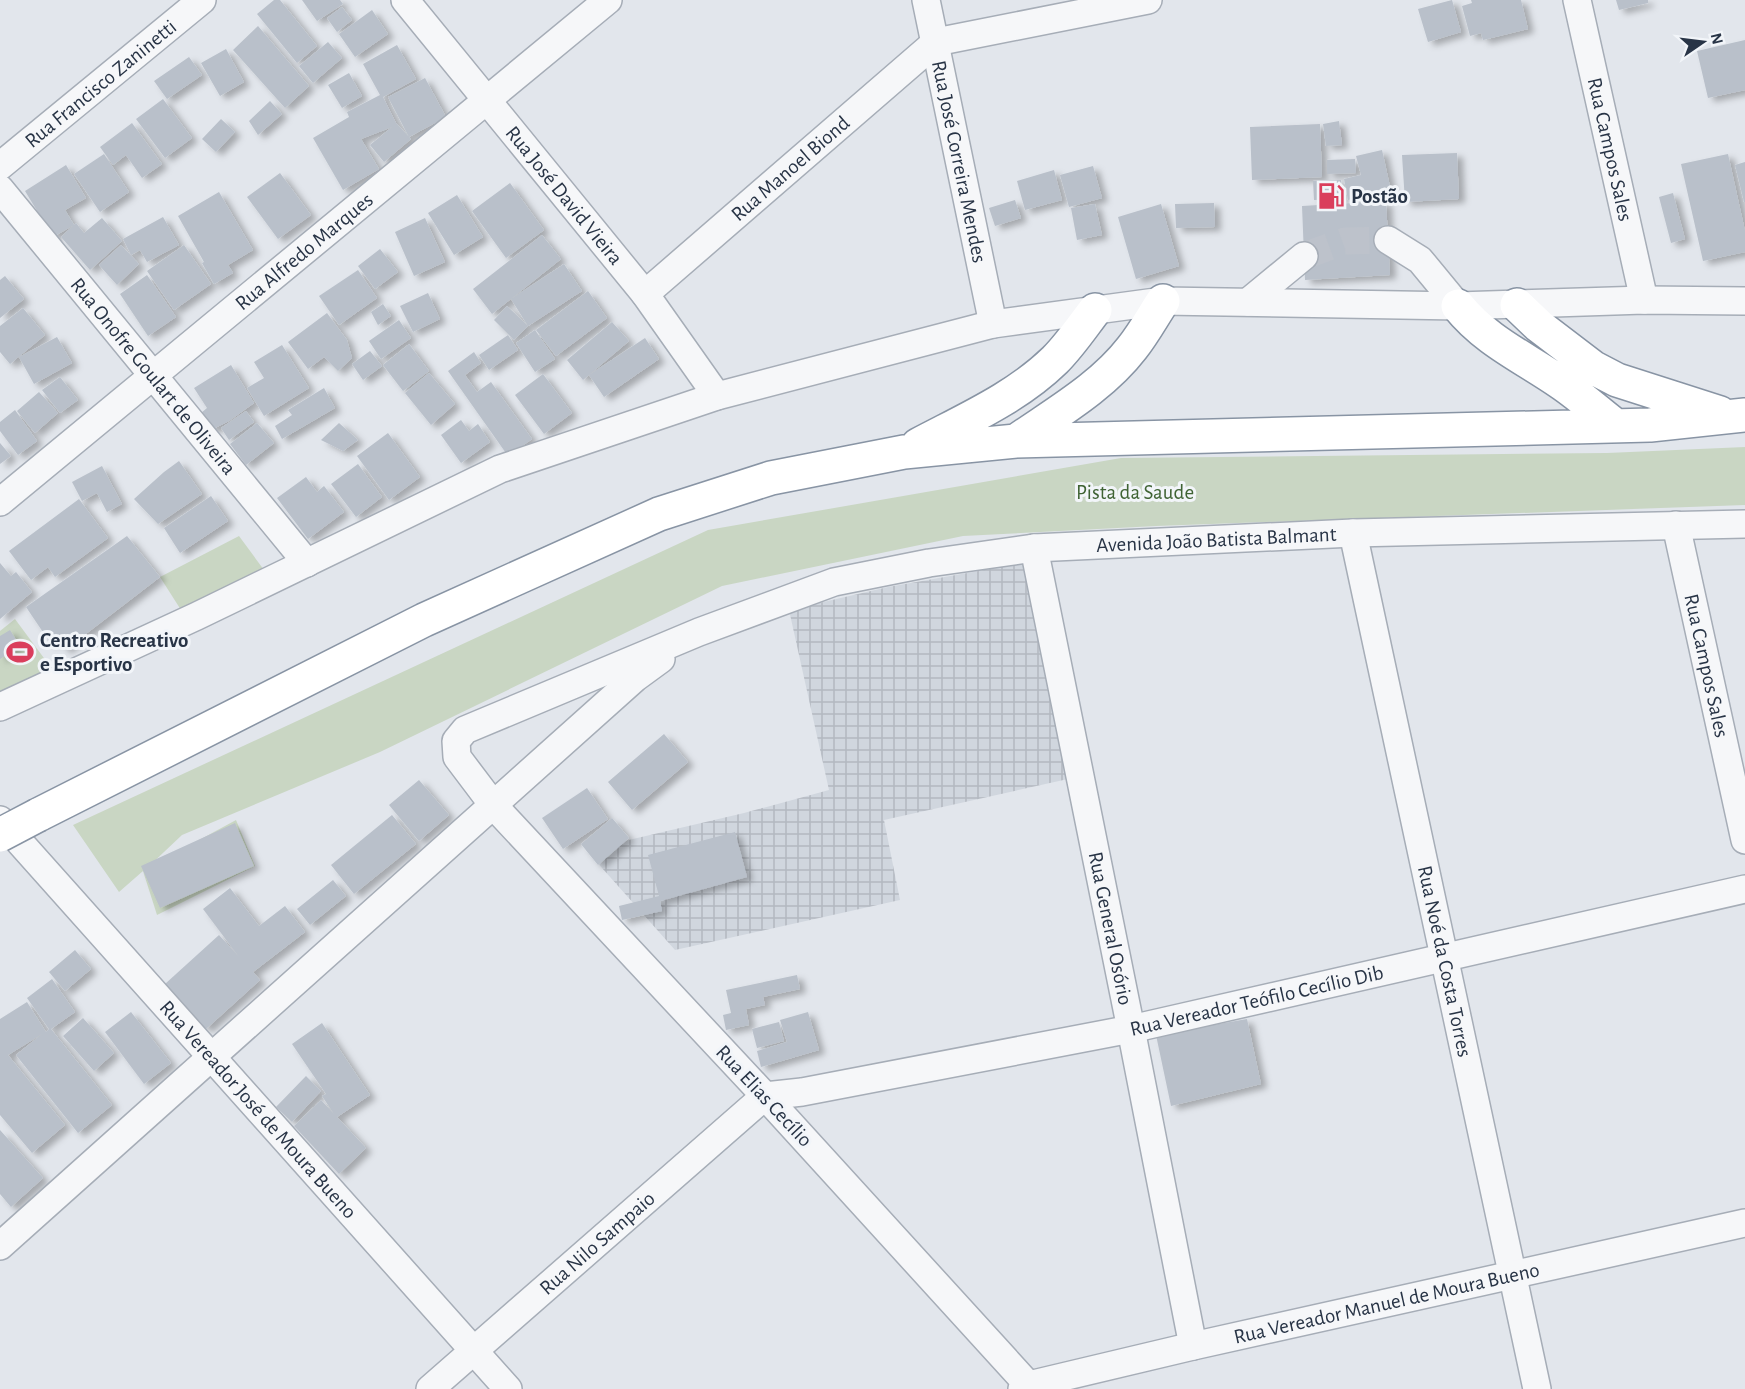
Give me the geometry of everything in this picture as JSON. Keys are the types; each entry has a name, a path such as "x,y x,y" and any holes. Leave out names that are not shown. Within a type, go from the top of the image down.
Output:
{"highway":[{"path":"1016,441 1065,408 1104,376 1131,349 1163,301"},
{"path":"1517,305 1539,326 1594,368 1617,380 1738,416"},
{"path":"1458,306 1482,332 1559,382 1616,426"},
{"path":"904,452 1001,401 1028,384 1069,345 1095,310"},
{"path":"3,828 38,815 424,620 659,514 771,478 904,452 1016,441 1650,425 1738,416"}],"street":[{"name":"Rua Francisco Zaninetti","path":"0,166 202,0"},
{"name":"Rua José David Vieira","path":"405,0 645,294 717,396"},
{"name":"Rua Alfredo Marques","path":"0,502 608,0"},
{"name":"Rua José Correira Mendes","path":"927,0 993,324"},
{"path":"936,42 1148,0"},
{"name":"Rua Campos Sales","path":"1577,0 1644,300"},
{"name":"Rua Manoel Biond","path":"645,294 936,42"},
{"name":"Rua Onofre Goulart de Oliveira","path":"0,189 307,563"},
{"path":"1388,240 1420,260 1458,306"},
{"path":"1248,302 1304,256"},
{"path":"0,707 197,616 500,469 717,396 993,324 1163,301 1458,306 1644,300 1745,301"},
{"name":"Avenida João Batista Balmant","path":"699,632 834,582 929,563 1034,548 1353,533 1745,524"},
{"name":"Rua Campos Sales","path":"1676,525 1745,840"},
{"name":"Rua Noé da Costa Torres","path":"1353,533 1537,1389"},
{"name":"Rua General Osório","path":"1034,548 1193,1346"},
{"path":"0,1246 635,678 699,632"},
{"name":"Rua Elias Cecílio","path":"699,632 465,730 456,741 457,757 494,806 765,1096 1028,1388"},
{"name":"Rua Vereador José de Moura Bueno","path":"3,828 212,1056 508,1389"},
{"name":"Rua Vereador Teófilo Cecílio Dib","path":"765,1096 802,1092 1131,1029 1745,889"},
{"name":"Rua Nilo Sampaio","path":"430,1389 765,1096"},
{"name":"Rua Vereador Manuel de Moura Bueno","path":"1028,1388 1193,1346 1745,1223"}],"shaded area":[{"path":"1024,563 1068,779 884,820 900,900 675,950 586,850 744,813 829,790 789,610 888,587"}],"green space":[{"name":"Pista da Saude","path":"1745,447 1745,505 1156,526 963,536 722,586 380,752 182,835 146,869 236,820 255,866 157,915 143,871 119,892 73,825 708,530 1121,458 1607,453"},
{"path":"239,536 264,570 181,610 160,577"},
{"name":"Centro Recreativo e Esportivo","path":"15,619 55,673 0,699 0,631"}],"building":[{"path":"274,0 280,0 317,46 297,63 257,14"},
{"path":"302,0 340,0 343,4 317,21"},
{"path":"1452,0 1461,32 1428,42 1418,9"},
{"path":"1471,0 1521,0 1528,29 1483,40 1481,33 1470,36 1462,6 1472,3"},
{"path":"1616,0 1648,0 1648,3 1619,10"},
{"path":"342,7 352,20 337,32 327,18"},
{"path":"372,10 388,34 355,57 339,34"},
{"path":"258,26 309,86 285,108 233,50"},
{"path":"1745,40 1745,90 1708,98 1697,51"},
{"path":"328,42 342,58 313,83 299,66"},
{"path":"397,45 416,79 383,97 396,123 411,139 384,162 370,145 392,127 361,139 379,169 343,190 313,138 349,117 347,112 380,95 363,64"},
{"path":"226,49 244,82 220,96 201,63"},
{"path":"189,57 202,75 167,99 154,81"},
{"path":"349,73 362,96 342,108 328,85"},
{"path":"425,78 446,117 409,137 388,97"},
{"path":"163,99 192,138 165,158 136,119"},
{"path":"270,101 282,114 258,135 249,121"},
{"path":"221,119 235,132 216,152 202,139"},
{"path":"1339,121 1342,145 1326,146 1323,124"},
{"path":"132,123 162,164 142,178 126,155 113,165 100,147"},
{"path":"1320,124 1322,177 1252,180 1250,127"},
{"path":"1382,150 1391,191 1348,200 1344,179 1361,175 1356,156"},
{"path":"1457,153 1459,199 1405,202 1402,155"},
{"path":"104,154 129,192 100,212 74,174"},
{"path":"1728,154 1745,231 1745,252 1703,261 1681,164"},
{"path":"1355,159 1356,173 1327,174 1327,160"},
{"path":"1745,162 1745,202 1744,202 1735,165"},
{"path":"66,165 86,198 65,210 74,225 53,237 25,191"},
{"path":"1093,166 1102,198 1069,207 1060,175"},
{"path":"1054,170 1062,200 1025,210 1017,181"},
{"path":"280,173 311,215 278,239 247,197"},
{"path":"1341,180 1342,199 1314,200 1313,181"},
{"path":"510,183 544,230 506,258 472,211"},
{"path":"219,192 253,250 228,265 233,273 214,284 178,216"},
{"path":"1673,193 1685,239 1671,243 1659,197"},
{"path":"457,195 483,237 454,255 428,213"},
{"path":"1015,200 1021,218 995,226 989,208"},
{"path":"1386,201 1390,275 1305,280 1302,206"},
{"path":"1214,203 1215,227 1176,228 1175,204"},
{"path":"1095,204 1102,235 1077,240 1071,208"},
{"path":"1161,204 1179,266 1136,279 1118,217"},
{"path":"163,217 179,245 147,262 140,250 131,255 123,239"},
{"path":"102,218 122,241 90,270 61,237 76,223 84,233"},
{"path":"425,218 445,262 414,276 395,232"},
{"path":"542,235 561,259 492,314 473,289"},
{"path":"121,245 139,264 117,285 99,265"},
{"path":"184,245 211,284 174,310 147,271"},
{"path":"380,249 398,272 375,289 358,266"},
{"path":"564,264 582,291 528,326 511,299"},
{"path":"358,270 377,298 339,325 319,296"},
{"path":"147,275 176,317 148,336 120,294"},
{"path":"5,276 24,299 0,318 0,280"},
{"path":"588,291 607,318 556,356 536,330"},
{"path":"428,293 440,319 413,332 400,306"},
{"path":"383,304 391,316 378,325 371,312"},
{"path":"507,306 528,326 514,340 494,320"},
{"path":"23,308 45,335 10,364 0,352 0,326"},
{"path":"327,313 347,340 352,358 338,371 324,357 308,369 288,342"},
{"path":"399,320 411,338 381,359 369,341"},
{"path":"612,322 629,341 583,380 567,360"},
{"path":"535,330 555,359 535,372 516,343"},
{"path":"508,335 518,350 489,370 479,355"},
{"path":"57,337 72,363 34,384 19,357"},
{"path":"645,338 659,359 604,397 589,375"},
{"path":"409,344 429,371 403,391 383,365"},
{"path":"282,345 309,388 264,416 247,388 264,378 254,362"},
{"path":"370,351 382,366 363,380 352,364"},
{"path":"474,352 481,363 465,375 477,392 491,382 532,439 508,456 448,371"},
{"path":"231,365 254,403 229,421 211,430 201,413 207,408 194,388"},
{"path":"429,373 455,404 431,425 405,393"},
{"path":"543,374 572,413 544,434 515,395"},
{"path":"60,377 78,400 60,413 42,390"},
{"path":"324,388 335,408 282,439 275,426 292,415 288,410"},
{"path":"39,392 58,413 35,433 17,411"},
{"path":"15,410 37,441 18,455 0,431 0,422"},
{"path":"246,411 254,422 229,440 221,428"},
{"path":"461,420 469,431 478,424 490,442 461,463 441,435"},
{"path":"257,423 274,443 246,465 230,444"},
{"path":"339,423 358,440 343,451 321,440"},
{"path":"388,433 420,477 389,500 357,456"},
{"path":"0,443 11,456 0,464"},
{"path":"179,461 202,494 158,524 134,499"},
{"path":"358,464 382,497 356,517 331,484"},
{"path":"102,466 122,504 107,512 97,493 82,501 72,482"},
{"path":"306,477 317,492 324,486 344,512 308,539 277,498"},
{"path":"211,496 228,521 180,553 164,528"},
{"path":"79,499 108,538 55,577 48,567 31,580 9,551"},
{"path":"127,536 160,577 65,650 57,639 51,644 26,607"},
{"path":"0,563 11,576 16,572 32,592 0,619"},
{"path":"10,630 20,646 0,659 0,636"},
{"path":"664,734 688,762 632,810 608,782"},
{"path":"419,780 449,815 419,841 389,805"},
{"path":"587,788 608,819 563,849 542,818"},
{"path":"392,815 416,844 354,894 331,865"},
{"path":"612,818 629,838 598,865 581,844"},
{"path":"235,823 254,866 160,908 141,866"},
{"path":"735,832 747,877 660,901 662,911 622,920 619,906 659,896 648,855"},
{"path":"333,880 346,896 310,925 297,909"},
{"path":"230,888 259,926 285,906 305,932 253,972 260,980 206,1029 165,984 219,935 239,957 203,909"},
{"path":"75,950 91,969 65,991 49,972"},
{"path":"797,975 800,989 763,997 765,1005 746,1009 749,1025 726,1030 723,1015 731,1013 726,990"},
{"path":"52,979 75,1012 51,1029 112,1105 78,1133 16,1055 42,1034 8,1055 65,1125 32,1153 0,1115 0,1019 27,1002 46,1032 49,1029 27,998"},
{"path":"131,1012 171,1063 144,1084 105,1032"},
{"path":"808,1012 819,1050 761,1067 757,1051 787,1042 780,1020"},
{"path":"83,1018 114,1053 94,1071 63,1036"},
{"path":"1247,1019 1261,1084 1171,1106 1156,1035"},
{"path":"779,1022 784,1041 757,1048 752,1029"},
{"path":"322,1023 370,1095 337,1117 366,1148 339,1174 294,1126 321,1100 334,1114 322,1096 326,1094 292,1044"},
{"path":"306,1076 321,1091 292,1122 276,1107"},
{"path":"0,1130 43,1178 11,1207 0,1194"}],"tunnel":[{"path":"1304,256 1345,241 1388,240"}],"place":[{"name":"Postão","path":"1331,196"},
{"name":"Centro Recreativo e Esportivo","path":"20,652"}]}
